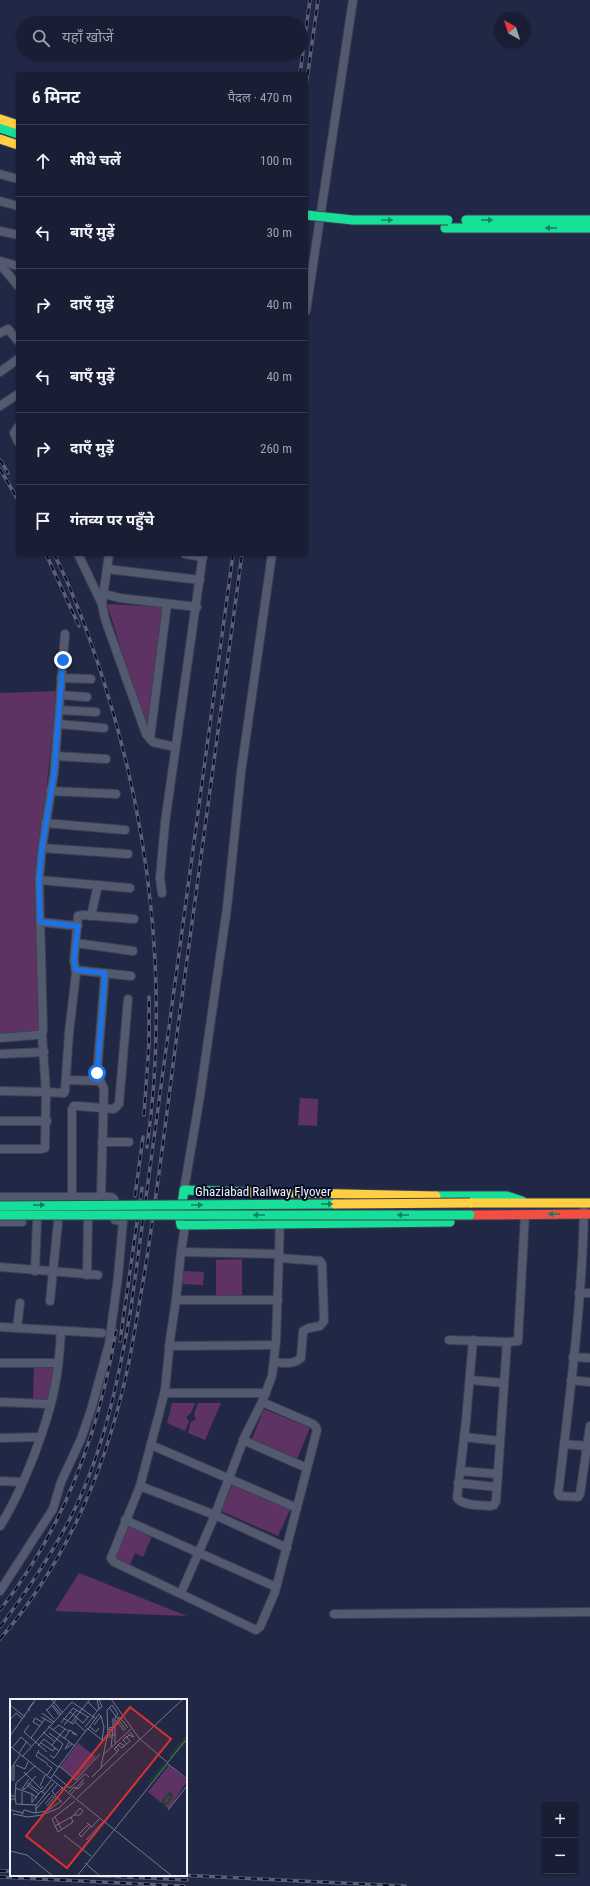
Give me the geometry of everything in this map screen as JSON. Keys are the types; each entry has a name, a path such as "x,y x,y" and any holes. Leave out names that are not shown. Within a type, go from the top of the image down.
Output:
{"main road":[{"path":"0,119 16,123"},
{"path":"0,128 16,133"},
{"path":"0,139 16,144"},
{"path":"0,146 16,151"},
{"path":"308,214 353,220 590,228"},
{"path":"308,222 358,227 590,220"},
{"path":"527,1203 507,1196 280,1193 184,1190 180,1219 181,1224 186,1226 280,1223 482,1222 521,1214 587,1214"},
{"name":"Ghaziabad Railway Flyover","path":"0,1206 587,1203"},
{"name":"Ghaziabad Railway Flyover","path":"0,1215 521,1214"}],"street":[{"path":"308,298 353,0"},
{"path":"0,174 16,178"},
{"path":"0,201 16,205"},
{"path":"0,231 16,235"},
{"path":"0,262 16,266"},
{"path":"0,262 16,283"},
{"path":"0,333 8,328 16,338"},
{"path":"0,372 16,360"},
{"path":"0,406 16,395"},
{"path":"79,556 102,604 105,619 146,734 153,742 175,747"},
{"path":"102,604 109,556"},
{"path":"162,893 160,871 175,747 197,607 203,556"},
{"path":"184,1190 200,1096 227,908 241,772 272,556"},
{"path":"107,569 200,580"},
{"path":"104,594 197,607"},
{"path":"150,739 167,604"},
{"path":"0,1149 41,1150 45,1148 46,1092 42,1034 44,1027 39,880 55,756 65,634"},
{"path":"61,678 91,679"},
{"path":"60,694 87,697"},
{"path":"59,710 96,712"},
{"path":"58,724 104,728"},
{"path":"55,756 106,759"},
{"path":"50,791 116,794"},
{"path":"46,823 125,830"},
{"path":"42,848 128,854"},
{"path":"39,880 130,888"},
{"path":"92,916 98,885"},
{"path":"0,1091 64,1093 76,970 74,960 78,916 134,919"},
{"path":"40,922 78,926"},
{"path":"76,943 133,951"},
{"path":"76,970 131,976"},
{"path":"101,1196 104,1089 97,1073 105,973"},
{"path":"72,1196 72,1110 74,1106 114,1109 119,1104 128,999"},
{"path":"0,1038 42,1034"},
{"path":"0,1054 44,1052"},
{"path":"66,1080 100,1081"},
{"path":"0,1121 46,1121"},
{"path":"102,1142 129,1142"},
{"path":"181,1593 215,1515 243,1440 266,1393 274,1362 278,1300 280,1193"},
{"path":"0,1197 111,1197 114,1199 112,1219"},
{"path":"587,1203 571,1380 558,1494 564,1497 578,1497 580,1494 590,1426"},
{"path":"448,1340 507,1342 516,1341 520,1338 521,1214"},
{"path":"0,1222 109,1222 112,1219 123,1221 119,1270 109,1344 91,1410 81,1439 62,1482 53,1509 0,1591"},
{"path":"35,1271 37,1222"},
{"path":"50,1301 58,1222"},
{"path":"87,1275 88,1222"},
{"path":"186,1226 181,1252 164,1393 140,1486 112,1552 111,1558 114,1562 256,1630 260,1627 276,1587 317,1430 316,1426 262,1402"},
{"path":"181,1252 279,1256 320,1261 322,1264 324,1321 320,1326 303,1331 301,1358 296,1362 290,1363 274,1362"},
{"path":"0,1267 52,1273 98,1276"},
{"path":"579,1293 590,1294"},
{"path":"176,1300 278,1300"},
{"path":"17,1328 20,1303"},
{"path":"0,1327 102,1333"},
{"path":"1,1522 22,1482 40,1438 56,1381 61,1331"},
{"path":"473,1340 457,1498 460,1501 490,1506 494,1505 496,1501 507,1342"},
{"path":"169,1346 275,1345"},
{"path":"573,1357 590,1358"},
{"path":"0,1363 58,1363"},
{"path":"470,1380 504,1383"},
{"path":"571,1380 590,1382"},
{"path":"164,1393 266,1393"},
{"path":"0,1402 50,1404"},
{"path":"464,1437 500,1441"},
{"path":"0,1438 40,1438"},
{"path":"243,1440 307,1468"},
{"path":"564,1444 587,1446"},
{"path":"151,1445 297,1508"},
{"path":"460,1471 498,1474"},
{"path":"0,1481 22,1482"},
{"path":"458,1483 497,1487"},
{"path":"140,1486 215,1515 287,1548"},
{"path":"125,1520 276,1587"},
{"path":"334,1614 590,1612"}],"shaded area":[{"path":"107,604 163,607 148,721 145,725"},
{"path":"57,691 43,821 35,918 41,1030 0,1034 0,693"},
{"path":"300,1098 318,1099 317,1126 298,1125"},
{"path":"242,1259 242,1297 216,1297 216,1260"},
{"path":"182,1271 204,1272 203,1285 181,1284"},
{"path":"34,1365 56,1366 48,1401 33,1401"},
{"path":"172,1403 195,1403 191,1413 186,1417 189,1421 185,1431 167,1423"},
{"path":"198,1403 221,1403 205,1440 188,1433 191,1422 196,1419 194,1414"},
{"path":"264,1409 310,1428 297,1459 251,1441"},
{"path":"232,1485 290,1510 278,1536 221,1511"},
{"path":"127,1526 152,1536 143,1557 135,1553 130,1565 114,1559"},
{"path":"79,1573 187,1616 55,1611"}],"railway":[{"path":"308,16 310,0"},
{"path":"308,72 318,0"},
{"path":"300,72 302,60"},
{"path":"0,460 8,473"},
{"path":"0,469 16,497"},
{"path":"47,556 79,626"},
{"path":"55,556 82,617 104,682 120,738 134,796 144,853 151,912 155,971 156,1029 153,1088 147,1147"},
{"path":"0,1627 26,1591 58,1541 78,1502 99,1449 114,1393 131,1308 233,556"},
{"path":"0,1639 24,1610 45,1579 64,1546 80,1513 108,1443 127,1371 142,1288 162,1154 242,556"},
{"path":"144,1115 149,1043 149,997"},
{"path":"135,1196 143,1137"},
{"path":"120,1341 142,1188"},
{"path":"0,1610 23,1579 43,1546 76,1478 100,1406 116,1331"},
{"path":"0,1871 10,1871"},
{"path":"187,1875 405,1886"},
{"path":"105,1876 187,1880"},
{"path":"0,1877 184,1886"}],"traffic: fast":[{"path":"0,128 16,133"},
{"path":"308,215 353,220 448,220"},
{"path":"466,220 590,220"},
{"path":"445,228 590,228"},
{"path":"249,1192 184,1190 180,1219 181,1225 450,1222"},
{"path":"436,1196 507,1196 522,1201"},
{"path":"0,1206 335,1204"},
{"path":"0,1215 470,1215"}],"traffic: slow":[{"path":"0,119 16,124"},
{"path":"0,139 16,144"},
{"path":"249,1192 436,1196"},
{"path":"470,1203 590,1203"},
{"path":"335,1204 470,1203"}],"traffic: jam":[{"path":"470,1215 590,1214"}],"route":[{"path":"63,660 54,773 42,848 39,880 40,922 78,926 74,967 76,970 105,973 97,1073"}]}
